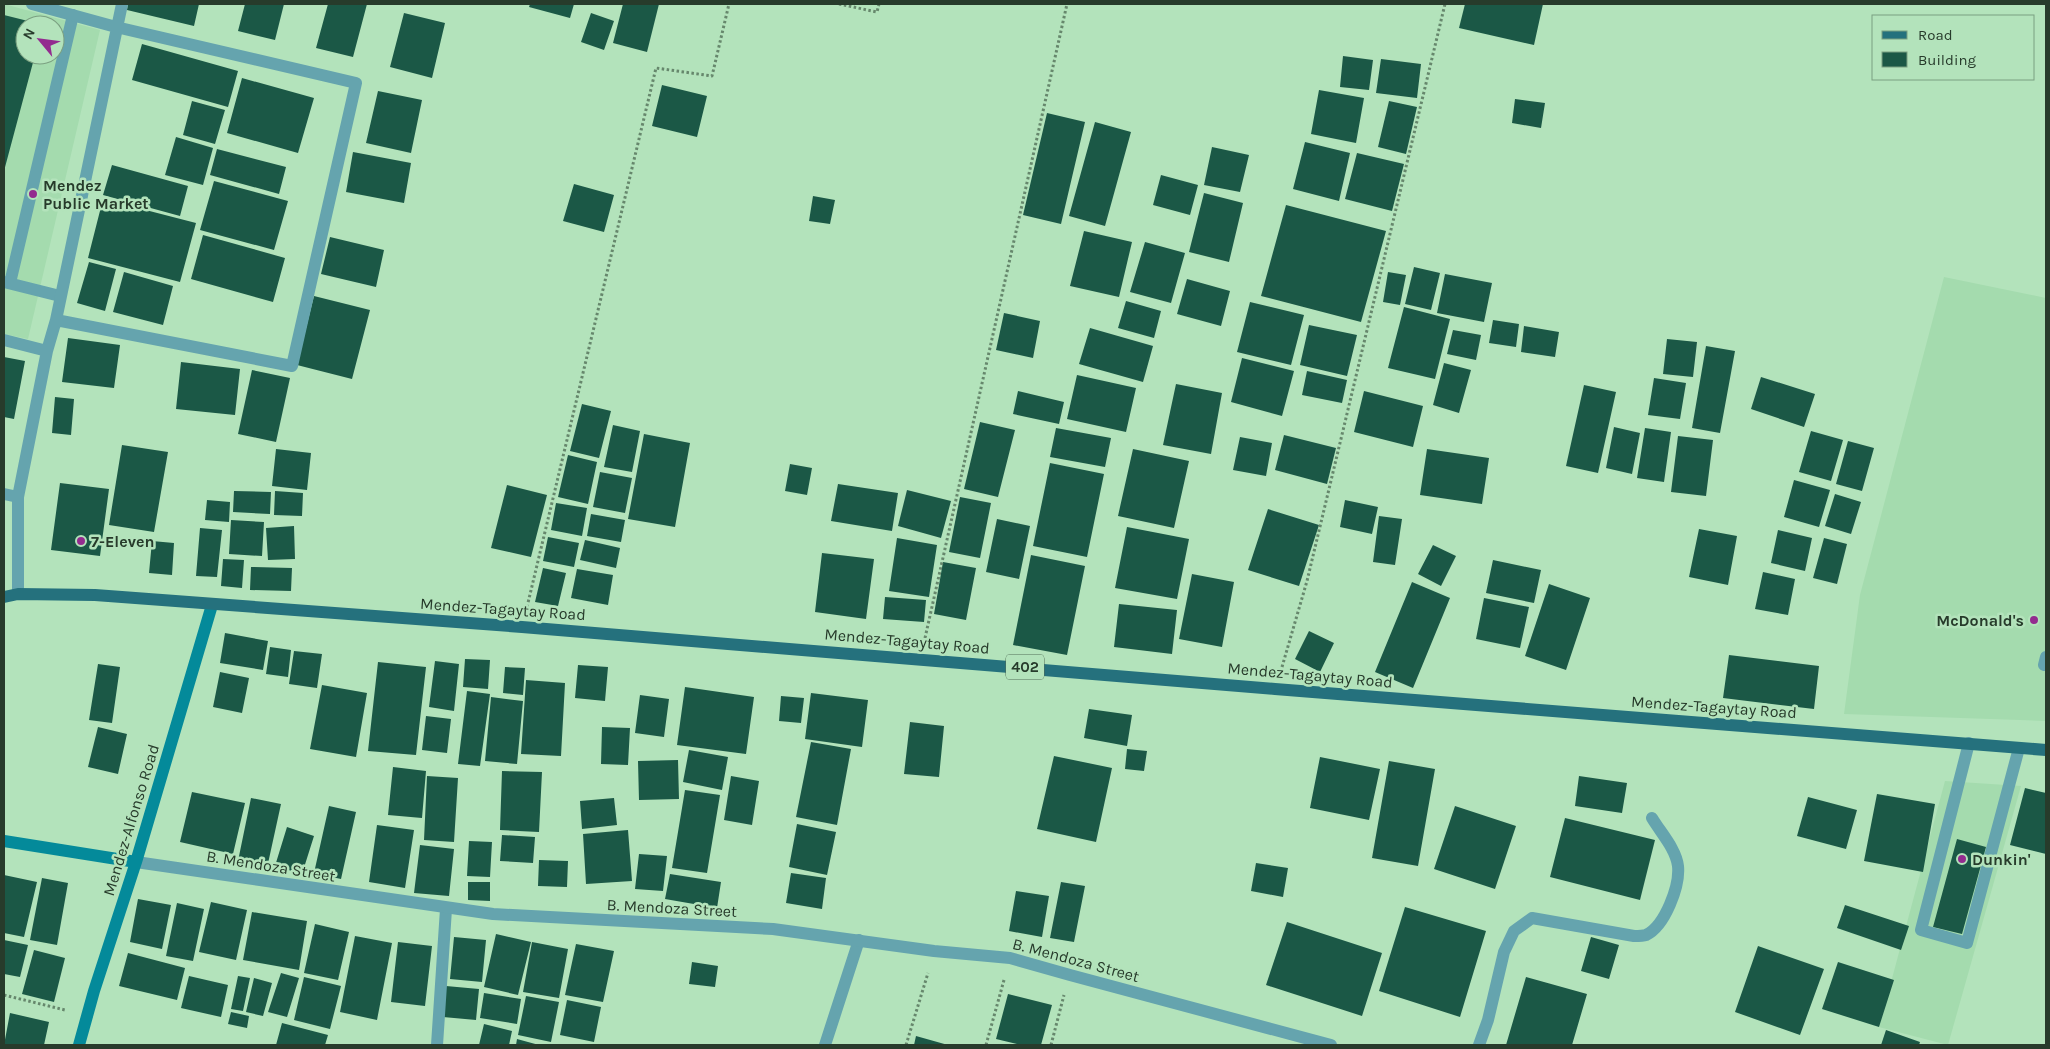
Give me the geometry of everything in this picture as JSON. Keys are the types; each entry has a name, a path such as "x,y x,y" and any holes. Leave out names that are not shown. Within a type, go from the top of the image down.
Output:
{"main road":[{"name":"Mendez-Tagaytay Road","path":"4,597 18,594 95,595 921,658 1275,689 2046,750"},
{"name":"Mendez-Alfonso Road","path":"79,1045 136,862 212,604"},
{"name":"B. Mendoza Street","path":"4,841 136,862"}],"street":[{"path":"32,4 116,27 356,83 292,366 56,320"},
{"path":"18,594 18,497 47,351 56,320 122,4"},
{"path":"60,296 7,283 73,15"},
{"path":"4,340 47,351"},
{"path":"4,494 18,497"},
{"path":"1969,743 1921,930 1967,943 2019,748"},
{"path":"1479,1045 1488,1020 1504,952 1514,931 1532,918 1634,936 1646,935 1659,925 1673,898 1678,867 1673,850 1652,818"},
{"name":"B. Mendoza Street","path":"136,862 446,909 493,914 773,929 934,951 1010,958 1331,1045"},
{"path":"437,1045 446,909"},
{"path":"825,1045 859,940"}],"path":[{"path":"522,627 656,68 712,76 729,4"},
{"path":"839,4 877,12 879,4"},
{"path":"921,658 1067,4"},
{"path":"1275,689 1307,581 1445,4"},
{"path":"906,1045 934,951"},
{"path":"986,1045 1010,958"},
{"path":"1051,1045 1070,975"},
{"path":"4,995 87,1016"}],"shaded area":[{"name":"Mendez Public Market","path":"4,4 45,15 15,15 15,65 65,65 65,21 100,30 28,339 4,334"},
{"path":"1944,277 2046,298 2046,721 1844,714 1860,595"},
{"name":"Dunkin'","path":"1945,781 2021,786 1948,1045 1879,1027"}],"building":[{"path":"128,4 199,4 194,26 127,10"},
{"path":"245,4 284,4 275,40 238,31"},
{"path":"328,4 367,4 353,57 316,48"},
{"path":"530,4 574,4 570,18 529,7"},
{"path":"623,4 659,4 647,52 613,43"},
{"path":"1465,4 1543,4 1534,45 1459,28"},
{"path":"404,13 445,23 432,78 390,67"},
{"path":"591,13 614,21 604,50 581,42"},
{"path":"4,15 15,18 15,65 32,65 4,171"},
{"path":"142,44 238,71 228,107 132,80"},
{"path":"1343,56 1373,60 1369,90 1340,87"},
{"path":"1381,59 1421,64 1417,98 1376,93"},
{"path":"242,78 314,98 298,153 227,133"},
{"path":"662,85 707,96 697,137 652,126"},
{"path":"1319,90 1364,98 1356,143 1311,134"},
{"path":"378,91 422,100 411,153 366,143"},
{"path":"1515,99 1545,103 1541,128 1512,123"},
{"path":"192,101 225,110 215,144 183,135"},
{"path":"1389,101 1417,107 1406,154 1378,147"},
{"path":"1047,113 1085,122 1061,224 1023,215"},
{"path":"1095,122 1131,132 1105,226 1069,216"},
{"path":"176,137 213,148 203,185 165,175"},
{"path":"1305,142 1350,153 1339,201 1293,189"},
{"path":"1212,147 1249,155 1240,192 1204,185"},
{"path":"217,149 286,167 279,194 210,175"},
{"path":"353,152 411,163 404,203 346,192"},
{"path":"1357,153 1404,164 1392,211 1345,199"},
{"path":"112,165 188,186 180,216 103,195"},
{"path":"1161,175 1198,185 1190,215 1153,205"},
{"path":"214,181 288,201 274,250 200,230"},
{"path":"574,184 614,195 604,232 563,221"},
{"path":"1204,193 1243,203 1229,262 1189,252"},
{"path":"813,196 835,200 830,224 809,221"},
{"path":"103,199 196,223 180,282 88,258"},
{"path":"1286,205 1386,231 1361,322 1261,296"},
{"path":"1084,231 1132,242 1119,297 1070,286"},
{"path":"203,235 285,258 273,302 191,279"},
{"path":"330,237 384,250 376,287 321,274"},
{"path":"1145,242 1185,253 1171,303 1130,292"},
{"path":"89,262 116,269 105,311 77,303"},
{"path":"1414,267 1440,273 1431,310 1405,304"},
{"path":"124,272 173,286 163,325 113,312"},
{"path":"1388,272 1406,275 1400,305 1383,302"},
{"path":"1445,274 1492,283 1484,322 1437,313"},
{"path":"1187,279 1230,291 1221,326 1177,314"},
{"path":"314,296 370,310 352,379 297,365"},
{"path":"1126,301 1161,311 1154,338 1118,328"},
{"path":"1250,302 1304,315 1291,365 1237,352"},
{"path":"1404,307 1450,319 1435,379 1388,368"},
{"path":"1004,313 1040,321 1033,358 996,350"},
{"path":"1493,320 1519,324 1516,347 1489,343"},
{"path":"1309,325 1357,335 1347,376 1300,365"},
{"path":"1524,326 1559,332 1555,357 1521,352"},
{"path":"1090,328 1153,346 1143,382 1079,364"},
{"path":"1453,330 1481,335 1476,360 1447,354"},
{"path":"68,338 120,345 114,388 62,382"},
{"path":"1667,339 1697,342 1693,377 1663,374"},
{"path":"1706,346 1735,351 1720,433 1692,428"},
{"path":"4,357 25,361 14,419 4,417"},
{"path":"1242,358 1294,371 1282,416 1231,402"},
{"path":"181,362 240,369 235,415 176,409"},
{"path":"1444,363 1471,370 1459,413 1433,405"},
{"path":"252,370 290,378 276,442 238,434"},
{"path":"1307,371 1347,380 1342,403 1302,395"},
{"path":"1077,375 1136,388 1126,432 1067,419"},
{"path":"1761,377 1815,394 1804,427 1751,409"},
{"path":"1654,378 1686,383 1680,419 1648,415"},
{"path":"1176,384 1222,393 1211,454 1163,445"},
{"path":"1584,385 1616,392 1598,473 1566,466"},
{"path":"1018,391 1064,402 1059,424 1013,414"},
{"path":"1364,391 1423,406 1413,447 1354,432"},
{"path":"55,397 74,399 71,435 52,433"},
{"path":"582,404 611,411 599,458 570,451"},
{"path":"980,422 1015,430 998,497 964,489"},
{"path":"613,425 640,431 632,472 604,467"},
{"path":"1614,427 1640,433 1632,474 1606,468"},
{"path":"1056,428 1111,438 1105,467 1050,457"},
{"path":"1645,428 1671,432 1664,482 1637,478"},
{"path":"1811,431 1843,440 1831,481 1799,472"},
{"path":"644,434 690,443 675,527 628,519"},
{"path":"1284,435 1336,448 1327,484 1275,470"},
{"path":"1678,436 1713,440 1706,496 1671,492"},
{"path":"1240,437 1272,443 1266,476 1233,470"},
{"path":"1848,441 1874,448 1862,491 1836,484"},
{"path":"122,445 168,452 154,532 109,525"},
{"path":"276,449 311,453 307,490 272,486"},
{"path":"1133,449 1189,461 1174,528 1118,516"},
{"path":"1427,449 1489,458 1482,504 1420,495"},
{"path":"568,455 597,462 588,504 558,497"},
{"path":"1050,463 1104,474 1087,557 1033,546"},
{"path":"790,464 812,468 807,495 785,491"},
{"path":"600,472 632,478 625,513 593,507"},
{"path":"1794,480 1830,490 1819,527 1784,517"},
{"path":"60,483 109,489 100,556 51,550"},
{"path":"838,484 898,493 892,531 831,521"},
{"path":"507,485 547,495 531,557 491,548"},
{"path":"907,490 951,501 941,538 898,526"},
{"path":"234,491 271,492 270,514 233,512"},
{"path":"275,491 303,493 302,516 274,515"},
{"path":"1835,494 1861,502 1851,534 1825,526"},
{"path":"960,497 991,503 980,558 949,552"},
{"path":"207,500 230,502 229,522 205,520"},
{"path":"1345,500 1378,507 1372,534 1340,527"},
{"path":"556,503 587,508 582,536 551,530"},
{"path":"1268,509 1319,525 1299,586 1248,570"},
{"path":"591,514 625,520 621,542 587,536"},
{"path":"1379,516 1402,519 1395,565 1373,562"},
{"path":"997,519 1030,526 1019,579 986,572"},
{"path":"231,520 264,522 262,556 229,554"},
{"path":"294,526 295,559 268,560 266,528"},
{"path":"1127,527 1189,539 1177,599 1115,588"},
{"path":"200,528 222,530 217,577 196,576"},
{"path":"1699,529 1737,536 1728,585 1689,577"},
{"path":"1778,530 1812,538 1805,571 1771,563"},
{"path":"548,537 579,543 574,567 543,561"},
{"path":"897,538 937,545 929,597 889,591"},
{"path":"1824,538 1847,544 1837,584 1813,578"},
{"path":"585,540 620,548 616,568 580,560"},
{"path":"152,541 174,543 172,575 149,573"},
{"path":"1433,545 1456,556 1441,586 1418,574"},
{"path":"822,553 874,559 866,619 815,612"},
{"path":"1031,555 1085,566 1067,655 1013,645"},
{"path":"223,559 244,560 242,588 221,586"},
{"path":"1493,560 1541,570 1534,603 1486,593"},
{"path":"943,562 976,568 966,620 934,614"},
{"path":"251,567 292,568 291,591 250,590"},
{"path":"543,568 566,573 558,606 535,602"},
{"path":"577,569 613,575 608,605 571,598"},
{"path":"1763,572 1795,579 1788,615 1755,609"},
{"path":"1192,574 1234,582 1222,647 1179,639"},
{"path":"1412,582 1450,598 1413,688 1375,672"},
{"path":"1549,584 1590,598 1566,670 1525,656"},
{"path":"885,597 926,600 924,622 883,619"},
{"path":"1484,598 1529,607 1520,648 1476,639"},
{"path":"1119,604 1177,610 1172,654 1114,647"},
{"path":"1309,631 1334,643 1320,672 1295,659"},
{"path":"225,633 268,641 263,670 220,663"},
{"path":"270,647 291,650 288,677 266,674"},
{"path":"294,651 322,654 317,688 289,684"},
{"path":"1729,655 1819,666 1814,709 1723,698"},
{"path":"465,659 490,660 488,689 463,687"},
{"path":"435,661 459,664 454,711 429,707"},
{"path":"378,662 426,667 416,755 368,751"},
{"path":"98,664 120,667 112,723 89,720"},
{"path":"578,665 608,667 605,701 575,698"},
{"path":"505,667 525,668 523,695 503,693"},
{"path":"220,672 249,678 242,713 213,707"},
{"path":"526,680 565,683 561,756 521,754"},
{"path":"322,685 367,693 356,757 310,749"},
{"path":"685,687 754,697 746,754 677,745"},
{"path":"467,691 490,694 480,766 458,764"},
{"path":"811,693 868,700 862,747 805,739"},
{"path":"640,695 669,699 664,737 635,733"},
{"path":"781,696 804,698 801,723 779,721"},
{"path":"491,697 523,701 517,764 485,761"},
{"path":"1089,709 1132,715 1127,746 1084,738"},
{"path":"426,716 451,719 447,753 422,750"},
{"path":"910,722 944,726 939,777 904,774"},
{"path":"98,727 127,734 118,774 88,767"},
{"path":"602,727 630,728 628,765 601,764"},
{"path":"811,742 851,749 837,825 796,817"},
{"path":"1127,749 1147,751 1144,771 1125,769"},
{"path":"689,750 728,757 722,790 683,782"},
{"path":"1054,756 1112,768 1096,842 1037,829"},
{"path":"1320,757 1380,769 1369,820 1310,808"},
{"path":"678,760 679,799 639,800 638,761"},
{"path":"1389,761 1435,769 1418,866 1372,858"},
{"path":"393,767 426,771 422,818 388,815"},
{"path":"502,771 542,772 539,832 500,830"},
{"path":"427,776 458,778 454,842 424,840"},
{"path":"731,776 759,781 752,825 724,820"},
{"path":"1579,776 1627,783 1622,813 1575,806"},
{"path":"2025,788 2046,793 2046,854 2010,845"},
{"path":"685,790 720,795 707,873 672,868"},
{"path":"192,792 245,803 233,854 180,842"},
{"path":"1877,794 1935,804 1923,872 1864,861"},
{"path":"1808,797 1857,810 1846,849 1797,836"},
{"path":"251,798 281,804 267,868 238,861"},
{"path":"614,798 617,825 582,829 580,801"},
{"path":"329,806 356,812 341,879 314,873"},
{"path":"1455,806 1516,826 1495,889 1434,869"},
{"path":"1565,818 1655,840 1640,900 1550,877"},
{"path":"797,824 836,832 827,875 789,867"},
{"path":"377,825 414,830 405,888 369,882"},
{"path":"287,827 314,836 302,874 275,866"},
{"path":"628,830 632,881 586,884 583,834"},
{"path":"502,835 535,837 533,863 500,861"},
{"path":"1957,839 1986,847 1962,934 1933,927"},
{"path":"469,841 492,842 490,877 467,876"},
{"path":"420,845 454,849 449,896 414,893"},
{"path":"639,854 667,856 663,891 635,889"},
{"path":"539,860 568,861 567,887 538,886"},
{"path":"1256,863 1288,868 1283,897 1251,891"},
{"path":"791,873 826,878 822,909 786,903"},
{"path":"670,874 721,882 717,908 665,899"},
{"path":"4,875 37,882 24,937 4,933"},
{"path":"42,878 68,883 57,945 30,940"},
{"path":"468,882 490,882 490,901 468,900"},
{"path":"1061,882 1085,886 1074,942 1050,938"},
{"path":"1016,891 1049,896 1042,937 1009,931"},
{"path":"138,899 171,905 162,949 130,942"},
{"path":"211,902 247,910 236,960 199,952"},
{"path":"177,903 204,909 193,961 166,956"},
{"path":"1845,905 1909,926 1901,950 1837,928"},
{"path":"1405,907 1486,931 1460,1017 1379,991"},
{"path":"252,912 307,921 299,970 243,960"},
{"path":"1287,922 1382,953 1362,1016 1266,985"},
{"path":"315,924 349,932 338,980 304,973"},
{"path":"496,934 531,942 518,995 484,987"},
{"path":"355,936 392,943 377,1020 340,1012"},
{"path":"454,937 486,940 482,982 450,979"},
{"path":"1591,937 1619,945 1609,979 1581,971"},
{"path":"4,940 28,945 20,977 4,974"},
{"path":"398,942 432,946 425,1006 391,1002"},
{"path":"532,942 568,949 559,998 523,992"},
{"path":"576,944 614,951 603,1002 565,995"},
{"path":"1758,946 1824,969 1800,1035 1735,1012"},
{"path":"34,950 65,958 54,1002 22,994"},
{"path":"128,953 185,968 177,1000 119,986"},
{"path":"692,962 718,966 715,987 689,984"},
{"path":"1838,962 1894,980 1879,1027 1822,1009"},
{"path":"281,973 299,978 287,1017 268,1012"},
{"path":"189,976 228,985 221,1017 181,1008"},
{"path":"238,976 250,978 243,1011 231,1009"},
{"path":"304,977 341,986 330,1029 294,1020"},
{"path":"1526,977 1587,994 1572,1045 1506,1045"},
{"path":"254,978 272,983 263,1016 246,1012"},
{"path":"446,986 479,989 476,1020 443,1017"},
{"path":"484,993 521,999 517,1024 480,1018"},
{"path":"1008,994 1052,1005 1041,1045 1021,1045 996,1039"},
{"path":"526,996 559,1002 551,1042 518,1035"},
{"path":"567,1000 601,1007 594,1042 560,1035"},
{"path":"231,1012 249,1016 247,1028 228,1024"},
{"path":"10,1013 49,1022 44,1045 4,1045"},
{"path":"282,1023 328,1035 325,1045 276,1045"},
{"path":"484,1024 512,1031 509,1045 479,1045"},
{"path":"1886,1030 1920,1042 1919,1045 1881,1045"},
{"path":"916,1036 948,1045 914,1045"},
{"path":"517,1039 539,1045 516,1045"}],"place":[{"name":"Mendez Public Market","path":"33,194"},
{"name":"7-Eleven","path":"81,541"},
{"name":"McDonald's","path":"2034,620"},
{"name":"Dunkin'","path":"1962,859"}]}
